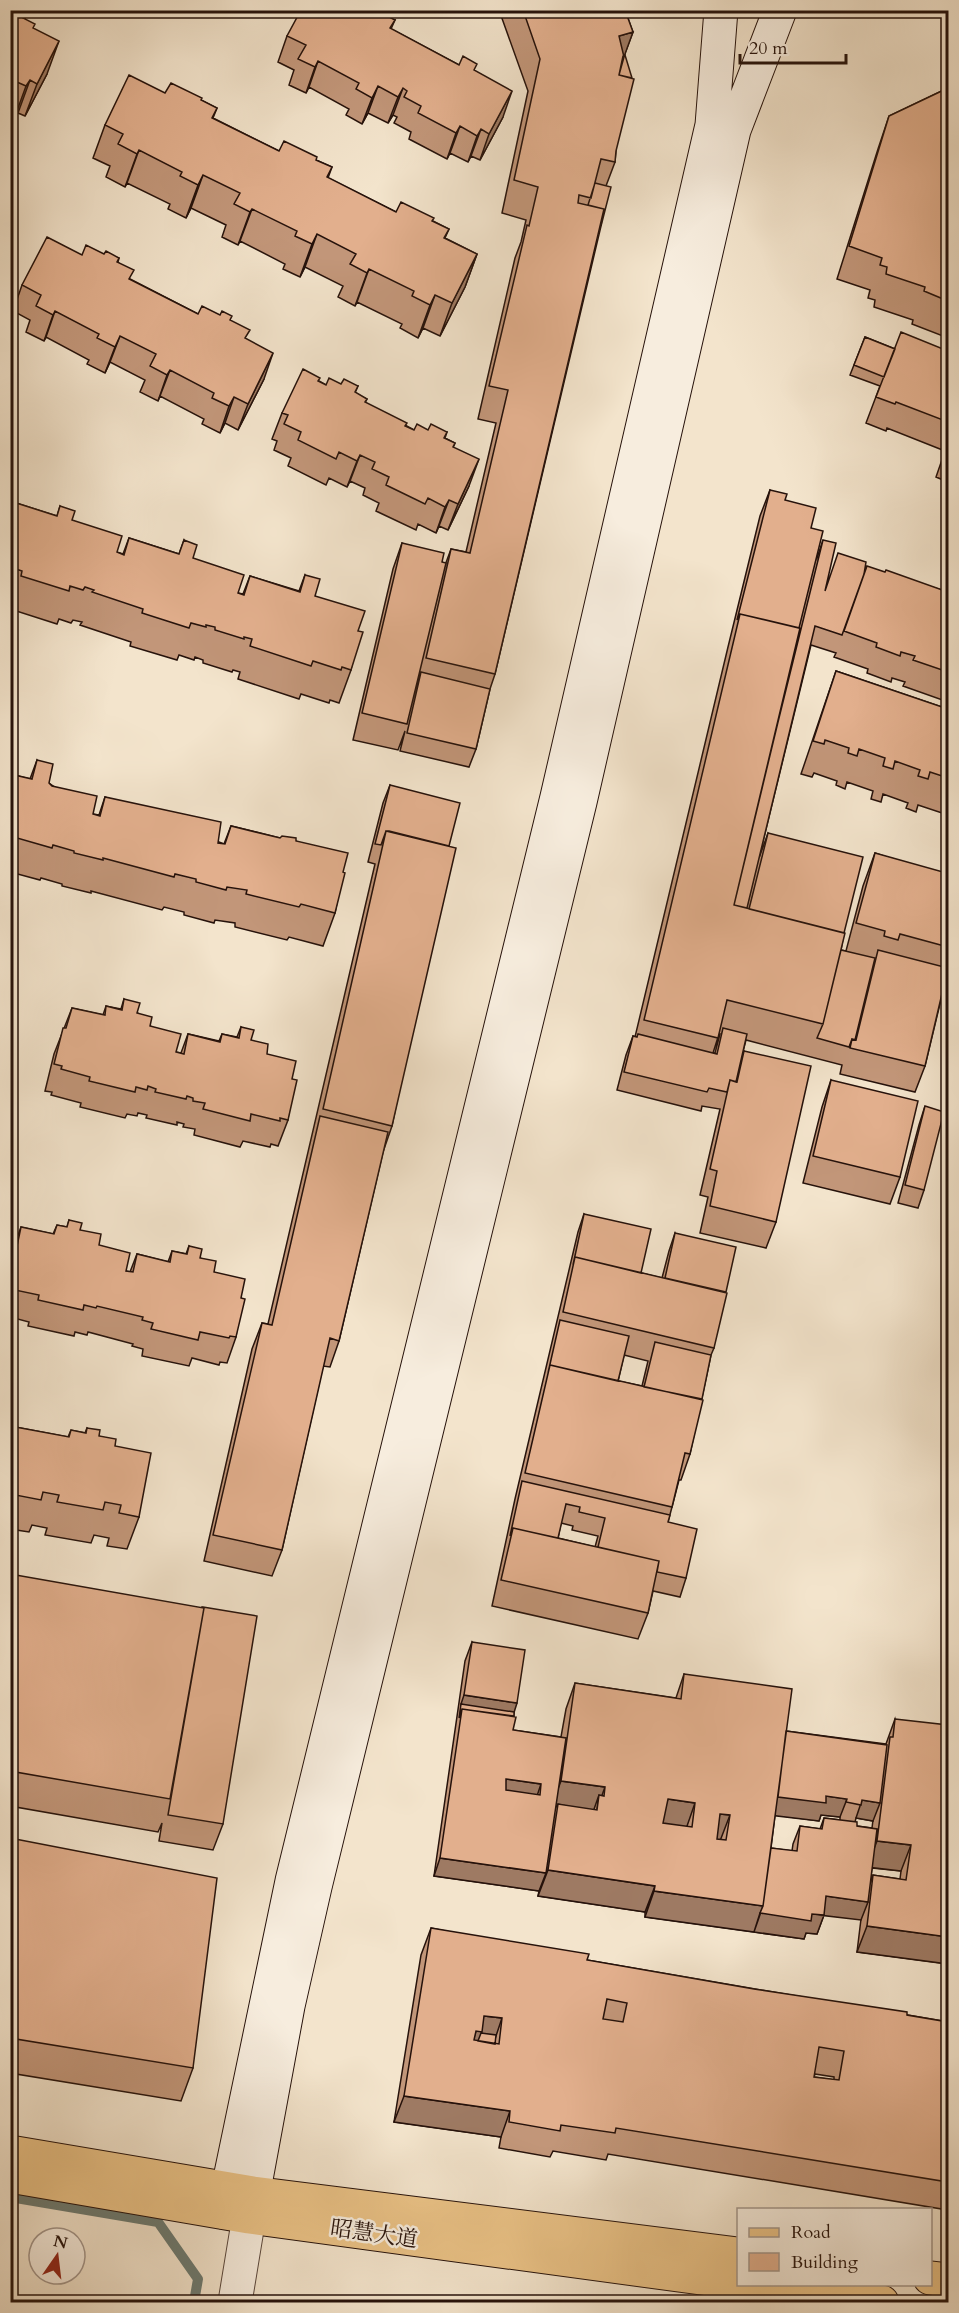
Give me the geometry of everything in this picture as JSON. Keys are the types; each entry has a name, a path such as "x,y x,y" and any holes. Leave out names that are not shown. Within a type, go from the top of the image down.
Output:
{"main road":[{"path":"235,2302 238,2203 266,2001 295,1869 557,797 712,125 721,10"},
{"path":"238,2203 288,2006 577,814 734,130 780,10"},
{"name":"昭慧大道","path":"10,2152 238,2203 737,2283"},
{"name":"昭慧大道","path":"10,2176 238,2203 737,2253"},
{"path":"932,2278 948,2280"},
{"path":"765,2286 882,2302"}],"building":[{"path":"10,10 27,10 23,18 35,24 33,28 59,41 37,84 30,80 26,86 10,79"},
{"path":"301,10 376,10 395,20 390,28 459,65 463,56 477,64 474,70 512,91 489,134 481,129 477,136 460,126 456,133 418,113 421,106 404,97 407,91 403,88 398,97 378,86 372,98 356,89 359,83 318,61 315,67 298,59 306,45 287,36"},
{"path":"523,10 625,10 633,32 619,36 624,57 619,75 634,79 615,162 601,159 591,198 579,195 578,203 604,209 495,674 426,658 451,549 470,553 508,390 489,386 538,187 514,180 540,59"},
{"path":"625,55 632,78 619,75"},
{"path":"129,75 165,93 171,83 202,98 201,100 217,108 212,118 279,151 284,141 317,157 316,160 332,167 327,177 396,212 401,202 434,218 432,221 449,229 444,238 477,254 452,303 435,295 430,305 412,296 414,291 369,269 367,273 350,264 356,254 317,234 312,244 295,236 297,231 252,209 250,212 234,204 240,193 203,175 198,185 180,176 182,172 139,150 137,154 118,144 123,134 105,125"},
{"path":"948,88 948,301 924,291 925,287 886,274 887,267 880,265 882,258 849,246 889,116"},
{"path":"595,183 611,187 601,226 604,209 588,205"},
{"path":"47,237 82,255 86,245 104,254 106,251 119,258 117,262 134,270 129,279 198,314 202,306 220,315 222,311 232,316 230,320 250,330 245,338 273,353 248,404 234,397 229,406 212,398 214,393 170,370 167,375 150,366 156,354 120,336 115,347 97,338 99,334 55,311 53,315 36,306 41,295 22,285"},
{"path":"901,332 948,351 948,422 896,402 895,404 876,397"},
{"path":"865,337 895,349 884,377 854,365"},
{"path":"303,369 320,378 318,381 326,385 329,378 341,384 344,379 358,386 355,392 367,399 365,402 407,423 405,426 414,430 417,424 428,430 431,424 447,432 444,438 455,443 453,447 479,459 458,504 449,500 445,507 428,498 425,504 386,485 389,477 372,469 375,462 360,455 357,461 339,452 336,459 298,440 301,432 284,424 288,415 282,413"},
{"path":"770,490 787,494 785,500 816,508 811,528 823,531 799,628 740,614 737,620"},
{"path":"10,501 57,516 60,506 75,511 72,520 122,536 117,552 124,555 129,538 179,554 184,540 197,545 193,558 244,575 238,593 244,595 250,576 300,592 305,575 320,579 315,596 365,611 358,631 363,632 351,670 342,667 341,670 313,661 311,666 250,646 252,639 244,637 244,639 215,630 215,627 191,623 189,628 142,613 143,609 92,592 94,590 85,587 83,590 70,586 69,591 21,576 22,571 10,567"},
{"path":"823,540 836,543 825,591 838,553 866,562 864,574 842,635 815,626 747,908 734,905"},
{"path":"402,543 444,553 442,562 446,563 407,724 362,713"},
{"path":"867,566 885,572 886,570 948,592 948,672 913,660 915,656 901,652 900,656 876,647 877,643 844,631"},
{"path":"740,614 800,628 734,905 845,933 823,1024 727,1000 718,1038 644,1020"},
{"path":"836,671 948,709 948,778 930,772 928,779 918,776 920,770 895,761 893,769 883,766 885,758 859,749 857,756 848,753 849,748 825,740 824,744 813,741"},
{"path":"421,672 490,689 476,749 407,733"},
{"path":"37,760 53,764 49,783 52,786 97,796 93,814 100,816 105,797 221,822 218,843 225,844 231,826 280,838 282,836 296,838 296,841 348,853 335,913 246,894 247,890 227,887 226,890 196,882 196,879 175,874 174,877 10,836 10,774 32,779"},
{"path":"390,785 460,803 449,846 389,831 386,831 381,845 375,844"},
{"path":"386,831 456,848 392,1126 323,1109"},
{"path":"768,833 863,857 844,933 749,909"},
{"path":"875,853 943,872 942,876 948,878 948,947 900,934 898,940 884,936 885,931 856,923"},
{"path":"841,950 875,958 855,1040 852,1039 849,1047 817,1038 823,1024"},
{"path":"878,950 948,968 925,1066 850,1048 852,1039 856,1040"},
{"path":"124,999 140,1003 137,1013 152,1017 150,1026 181,1034 176,1052 184,1054 188,1034 220,1042 222,1034 239,1038 241,1027 254,1030 251,1040 268,1044 267,1054 296,1061 292,1079 297,1080 288,1120 280,1118 280,1121 251,1114 250,1121 203,1109 205,1103 193,1101 193,1098 187,1096 186,1099 155,1092 156,1089 148,1086 147,1090 136,1087 135,1092 89,1081 90,1077 61,1069 62,1066 54,1064 63,1028 66,1028 72,1008 105,1015 106,1006 122,1010"},
{"path":"723,1028 747,1034 736,1082 730,1080 727,1092 709,1088 707,1092 624,1072 633,1036 637,1037 638,1034 717,1054"},
{"path":"744,1051 811,1066 776,1222 710,1206 717,1171 710,1169 730,1080 737,1082"},
{"path":"831,1080 918,1101 900,1177 813,1156"},
{"path":"925,1106 944,1112 924,1190 905,1185"},
{"path":"320,1116 388,1132 339,1341 330,1338 282,1550 213,1535 262,1323 272,1325"},
{"path":"584,1214 651,1229 641,1273 575,1257 573,1265"},
{"path":"69,1220 82,1223 80,1230 101,1234 99,1245 130,1253 126,1271 133,1272 137,1254 170,1262 172,1251 187,1254 189,1246 202,1249 200,1258 216,1261 214,1272 245,1279 241,1298 245,1299 236,1337 230,1336 229,1338 200,1332 198,1340 151,1329 153,1323 142,1320 143,1317 97,1306 96,1308 84,1305 83,1310 38,1300 39,1295 10,1289 10,1251 12,1245 17,1246 21,1227 54,1234 57,1225 67,1227"},
{"path":"675,1233 736,1247 726,1292 665,1278"},
{"path":"575,1257 727,1293 714,1348 563,1312"},
{"path":"560,1320 629,1336 618,1381 550,1365 548,1373"},
{"path":"655,1342 711,1355 702,1399 644,1387"},
{"path":"550,1365 703,1400 690,1454 685,1453 672,1507 525,1473"},
{"path":"10,1426 69,1437 71,1430 86,1433 87,1428 100,1430 99,1436 116,1439 115,1446 151,1453 139,1517 119,1513 121,1505 105,1502 103,1510 57,1502 59,1495 43,1492 41,1500 10,1494"},
{"path":"522,1481 670,1515 668,1522 697,1529 686,1578 657,1572 659,1561 598,1547 605,1518 579,1512 580,1507 566,1504 558,1538 513,1528 510,1536"},
{"path":"513,1528 659,1561 648,1613 501,1580"},
{"path":"10,1574 204,1608 170,1799 10,1771"},
{"path":"203,1607 257,1616 223,1824 168,1815"},
{"path":"472,1642 525,1650 517,1703 464,1695"},
{"path":"684,1674 792,1689 763,1906 654,1891 655,1886 548,1870 558,1804 597,1810 599,1795 604,1796 605,1787 561,1781 575,1683 681,1699","holes":["668,1799 695,1803 692,1827 663,1823","720,1814 730,1815 726,1840 717,1839"]},
{"path":"461,1704 514,1712 514,1716 462,1709 459,1718"},
{"path":"462,1709 516,1717 513,1730 566,1738 546,1873 440,1858","holes":["506,1779 541,1784 540,1795 506,1790"]},
{"path":"895,1719 948,1725 948,1937 867,1926 873,1875 906,1880 911,1845 877,1841 890,1737 893,1737"},
{"path":"786,1731 887,1745 880,1803 862,1800 861,1805 846,1802 847,1799 826,1796 826,1803 778,1797"},
{"path":"824,1818 857,1822 857,1826 877,1829 868,1902 826,1896 824,1915 812,1914 811,1921 760,1913 771,1848 797,1851 800,1826 822,1829"},
{"path":"10,1838 217,1878 193,2068 10,2038"},
{"path":"431,1928 589,1954 587,1960 754,1989 907,2012 907,2015 948,2022 948,2092 944,2116 948,2117 948,2182 616,2128 615,2133 561,2125 560,2131 509,2122 510,2111 404,2096","holes":["607,1999 627,2003 623,2022 603,2019","484,2016 502,2018 499,2044 474,2040 476,2031 482,2032","819,2047 844,2051 839,2080 814,2077"]},
{"path":"481,2033 496,2035 495,2044 478,2041"}],"waterway":[{"path":"10,2197 158,2222 198,2279 194,2302"}]}
